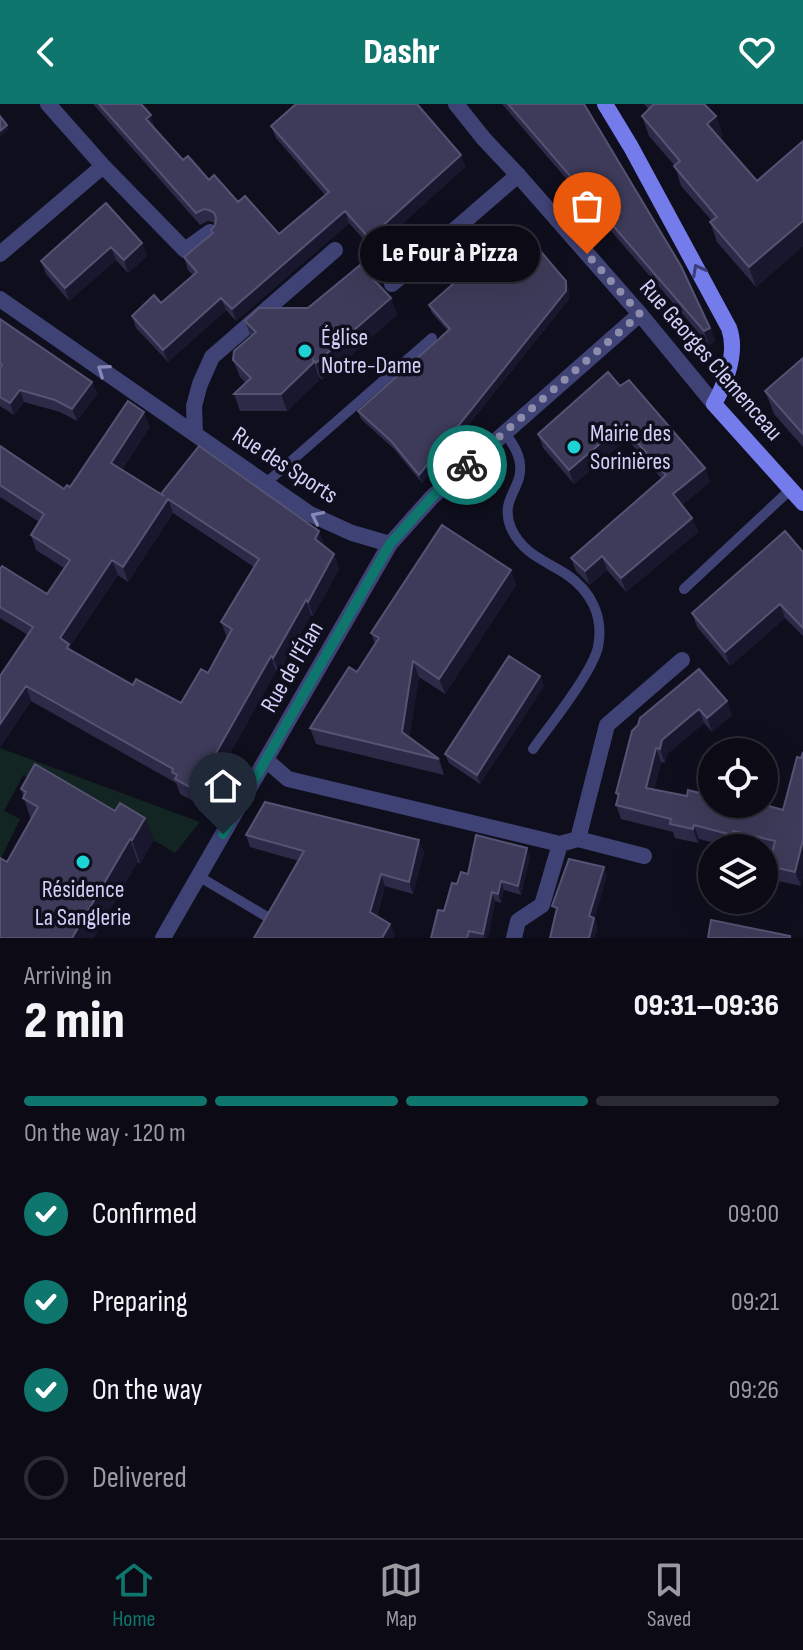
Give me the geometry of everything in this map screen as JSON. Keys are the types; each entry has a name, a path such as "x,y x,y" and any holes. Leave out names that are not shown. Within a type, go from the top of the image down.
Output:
{"main road":[{"path":"605,104 729,328 733,340 724,385 714,404"},
{"name":"Rue Georges Clemenceau","path":"714,404 803,503"}],"street":[{"path":"48,104 185,250 210,232"},
{"name":"Rue Georges Clemenceau","path":"456,104 640,314 714,404"},
{"path":"0,254 103,166"},
{"path":"392,284 518,175"},
{"path":"195,434 194,406 212,357 335,250"},
{"name":"Rue des Sports","path":"0,299 310,514 352,533 390,544"},
{"path":"390,544 432,497 640,314"},
{"name":"Rue de l'Élan","path":"163,938 390,544"},
{"path":"578,839 607,725 682,660"},
{"path":"266,760 288,779 560,844 578,839 644,856"},
{"path":"514,938 518,921 542,905 560,844"}],"lane":[{"path":"266,483 432,338"},
{"path":"504,432 515,447 520,464 519,480 508,504 512,530 537,559 576,581 587,592 597,610 600,627 598,648 589,668 533,749"},
{"path":"684,589 791,489"},
{"path":"198,876 269,918"}],"green space":[{"path":"0,748 200,822 175,853 128,825 23,775 4,811 20,819 0,860"}],"building":[{"path":"99,104 141,104 151,115 146,119 183,160 188,156 209,180 214,175 238,202 245,196 279,234 329,192 271,126 296,104 417,104 461,155 369,238 345,211 232,309 221,298 163,350 132,316 154,295 161,303 197,272 184,257 213,233 211,230 216,218 209,210 196,213"},
{"path":"508,104 584,104 681,266 710,328 704,331"},
{"path":"654,104 704,104 716,116 707,124 757,181 803,141 803,221 749,267 710,222 717,217 674,166 680,161 642,116"},
{"path":"0,116 7,125 0,131"},
{"path":"106,203 142,243 124,260 111,247 65,288 41,261"},
{"path":"519,226 566,281 566,291 419,475 391,441 358,411 450,329 429,305"},
{"path":"360,265 391,298 316,363 313,360 281,394 234,394 251,378 233,360 234,351 256,332 245,321 259,308 308,308"},
{"path":"0,319 92,382 72,409 55,400 20,390 10,403 0,397"},
{"path":"803,358 803,434 765,391"},
{"path":"608,372 620,386 629,380 705,468 673,494 692,518 621,578 602,556 585,571 571,558 666,475 622,425 569,470 538,434"},
{"path":"128,401 144,412 111,463 164,496 161,494 199,446 319,531 315,539 334,554 308,602 306,600 273,658 271,656 195,790 175,779 177,775 172,772 173,769 26,686 0,724 0,676 33,627 0,607 0,569 2,566 47,594 70,560 31,535 44,514 0,485 0,446 64,489 67,485 70,487","holes":["168,499 259,559 221,622 232,629 208,673 201,669 181,703 136,679 133,685 67,648 69,644 60,638 112,560 123,567"]},
{"path":"442,525 511,570 439,679 413,661 402,732 439,759 310,728 349,667 357,672 379,638 371,633"},
{"path":"785,531 803,552 803,628 780,604 725,652 692,613"},
{"path":"509,656 540,676 477,775 445,754"},
{"path":"699,669 727,701 707,718 699,709 662,740 660,749 656,748 646,788 687,796 688,790 698,792 698,818 778,818 778,809 783,810 797,757 801,758 803,752 803,840 795,872 778,868 778,834 733,831 728,834 694,825 693,829 670,824 671,819 616,805 619,794 616,793 632,731 640,718"},
{"name":"Résidence La Sanglerie","path":"35,764 115,811 120,803 145,818 72,938 0,938 0,858 7,862 38,807 23,798 26,792 21,789"},
{"path":"265,802 419,840 409,882 381,874 370,912 390,924 382,938 254,938 304,851 246,835"},
{"path":"476,835 527,848 518,886 501,881 498,894 492,892 483,934 469,931 467,938 431,938 438,910 444,911 452,883 457,884 461,872 468,874"},
{"path":"569,859 604,867 589,916 594,918 589,938 550,938 557,908 552,906"},
{"path":"711,920 790,936 790,938 708,938"}],"way so far":[{"path":"467,465 640,314 587,254"}],"place":[{"name":"Le Four à Pizza","path":"587,254"},
{"name":"Église Notre-Dame","path":"305,351"},
{"name":"Mairie des Sorinières","path":"574,447"},
{"name":"Résidence La Sanglerie","path":"83,862"}],"route":[{"path":"223,834 390,544 432,497 467,465"}]}
